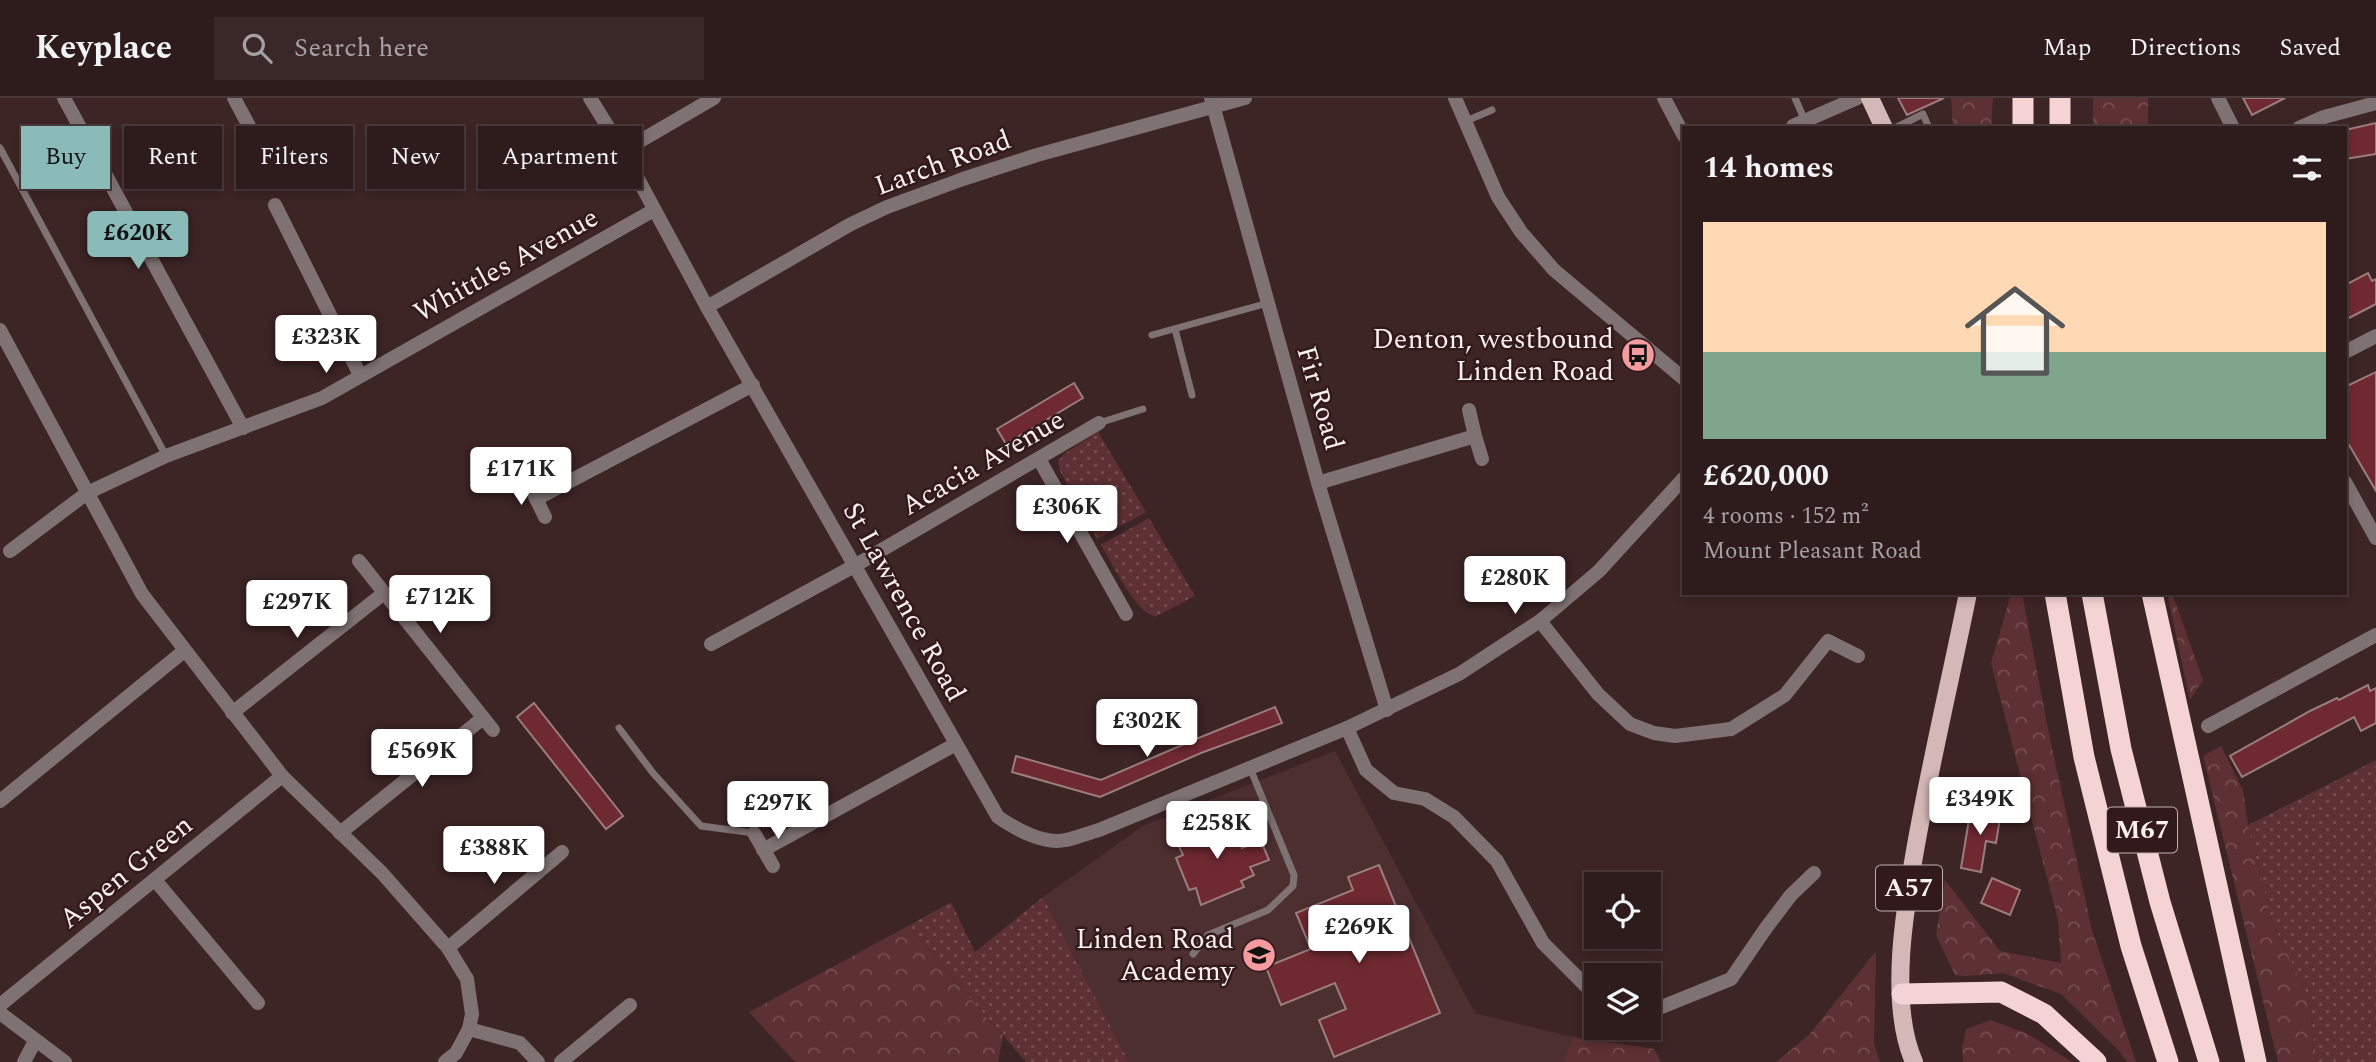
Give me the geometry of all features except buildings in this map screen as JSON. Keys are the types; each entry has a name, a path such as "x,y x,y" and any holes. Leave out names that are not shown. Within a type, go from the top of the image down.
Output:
{"highway":[{"path":"2023,98 2023,126"},
{"path":"2060,98 2060,126"},
{"name":"M67","path":"2055,595 2084,757 2131,946 2168,1062"},
{"name":"M67","path":"2092,595 2121,749 2160,902 2209,1062"},
{"name":"M67","path":"2152,595 2256,1062"},
{"path":"1902,994 2001,992 2044,1014 2096,1062"}],"main road":[{"path":"1870,98 1883,126"},
{"name":"A57","path":"1914,1062 1906,1044 1902,994 1902,929 1928,780 1968,595"}],"street":[{"path":"64,98 243,428"},
{"path":"234,98 249,126"},
{"name":"St Lawrence Road","path":"590,98 607,126"},
{"path":"642,140 714,98"},
{"name":"Larch Road","path":"707,307 851,224 887,207 1037,155 1212,102 1245,98"},
{"path":"1455,98 1498,197 1530,242 1554,270 1682,377"},
{"path":"1664,98 1682,132"},
{"path":"1797,125 1857,98"},
{"path":"2218,98 2231,126"},
{"name":"Fir Road","path":"1212,102 1318,482 1387,710"},
{"path":"2304,126 2324,117 2376,103"},
{"name":"St Lawrence Road","path":"642,187 707,307 998,817 1016,829 1036,836 1063,841 1099,830 1347,728 1459,674 1540,621 1599,572 1682,480"},
{"path":"275,205 359,375"},
{"name":"Whittles Avenue","path":"10,551 87,493 166,456 322,398 654,210"},
{"path":"0,330 142,594 282,776 382,873 448,948 467,979 472,1014 469,1030 456,1053 445,1062"},
{"path":"2347,351 2376,336"},
{"path":"537,499 753,384"},
{"path":"1469,410 1482,459"},
{"name":"Acacia Avenue","path":"711,644 856,565 1099,423"},
{"path":"1318,482 1475,436"},
{"path":"1039,459 1126,614"},
{"path":"528,482 545,517"},
{"path":"2347,486 2376,538"},
{"path":"359,561 493,730"},
{"path":"232,713 384,593"},
{"path":"1540,621 1598,694 1630,724 1654,733 1675,736 1731,729 1785,695 1828,641 1858,656"},
{"path":"2208,726 2376,635"},
{"path":"0,801 184,651"},
{"path":"340,833 483,718"},
{"path":"1347,728 1366,770 1394,793 1425,799 1454,817 1497,861 1544,943 1584,984"},
{"path":"764,850 956,744"},
{"name":"Aspen Green","path":"0,1005 282,776"},
{"path":"754,834 773,866"},
{"path":"448,948 562,852"},
{"path":"1661,1007 1731,979 1791,895 1815,873"},
{"path":"155,880 258,1003"},
{"path":"561,1062 630,1006"},
{"path":"0,1013 65,1062"},
{"path":"469,1030 520,1043 538,1062"},
{"path":"24,1062 35,1041"}],"lane":[{"path":"1795,98 1797,125"},
{"path":"1466,121 1492,110"},
{"path":"1899,126 1923,114 1928,126"},
{"path":"0,148 166,456"},
{"path":"1152,335 1268,303"},
{"path":"1175,329 1192,395"},
{"path":"1099,423 1143,409"},
{"path":"620,728 653,773 701,826 754,834"},
{"path":"1193,954 1208,935 1268,910 1293,886 1294,875 1250,767"},
{"path":"1928,780 2013,796"}],"shaded area":[{"name":"Linden Road Academy","path":"1335,751 1475,1013 1573,1037 1563,1062 1129,1062 1043,897 1143,826"}],"green space":[{"path":"1951,98 1993,98 1991,126 1953,126"},
{"path":"2093,98 2148,98 2148,126 2093,126"},
{"path":"1098,432 1146,512 1097,539 1060,471 1058,461 1064,454"},
{"path":"1149,518 1195,596 1155,617 1132,596 1101,545"},
{"path":"2011,595 2022,595 2050,739 2092,930 2136,1062 2127,1062 2061,994 2003,973 1955,975 1936,935 1945,880 2000,951 2061,963 2058,920 1991,663"},
{"path":"2167,595 2173,595 2203,680 2190,700"},
{"path":"2221,746 2243,790 2248,825 2272,922 2308,996 2317,1062 2278,1062 2203,756"},
{"path":"2376,760 2376,1062 2317,1062 2308,996 2272,922 2248,825"},
{"path":"1043,897 1129,1062 1026,1062 908,926 951,902 975,952"},
{"path":"908,926 1003,1036 998,1062 795,1062 749,1012"},
{"path":"1876,951 1874,1044 1880,1062 1776,1062 1809,1035"},
{"path":"1991,1020 2028,1034 2072,1062 1963,1062 1962,1048 1966,1029"},
{"path":"1573,1037 1654,1049 1661,1062 1563,1062"}],"place":[{"name":"Denton, westbound Linden Road","path":"1638,355"},
{"name":"Linden Road Academy","path":"1259,955"}]}
